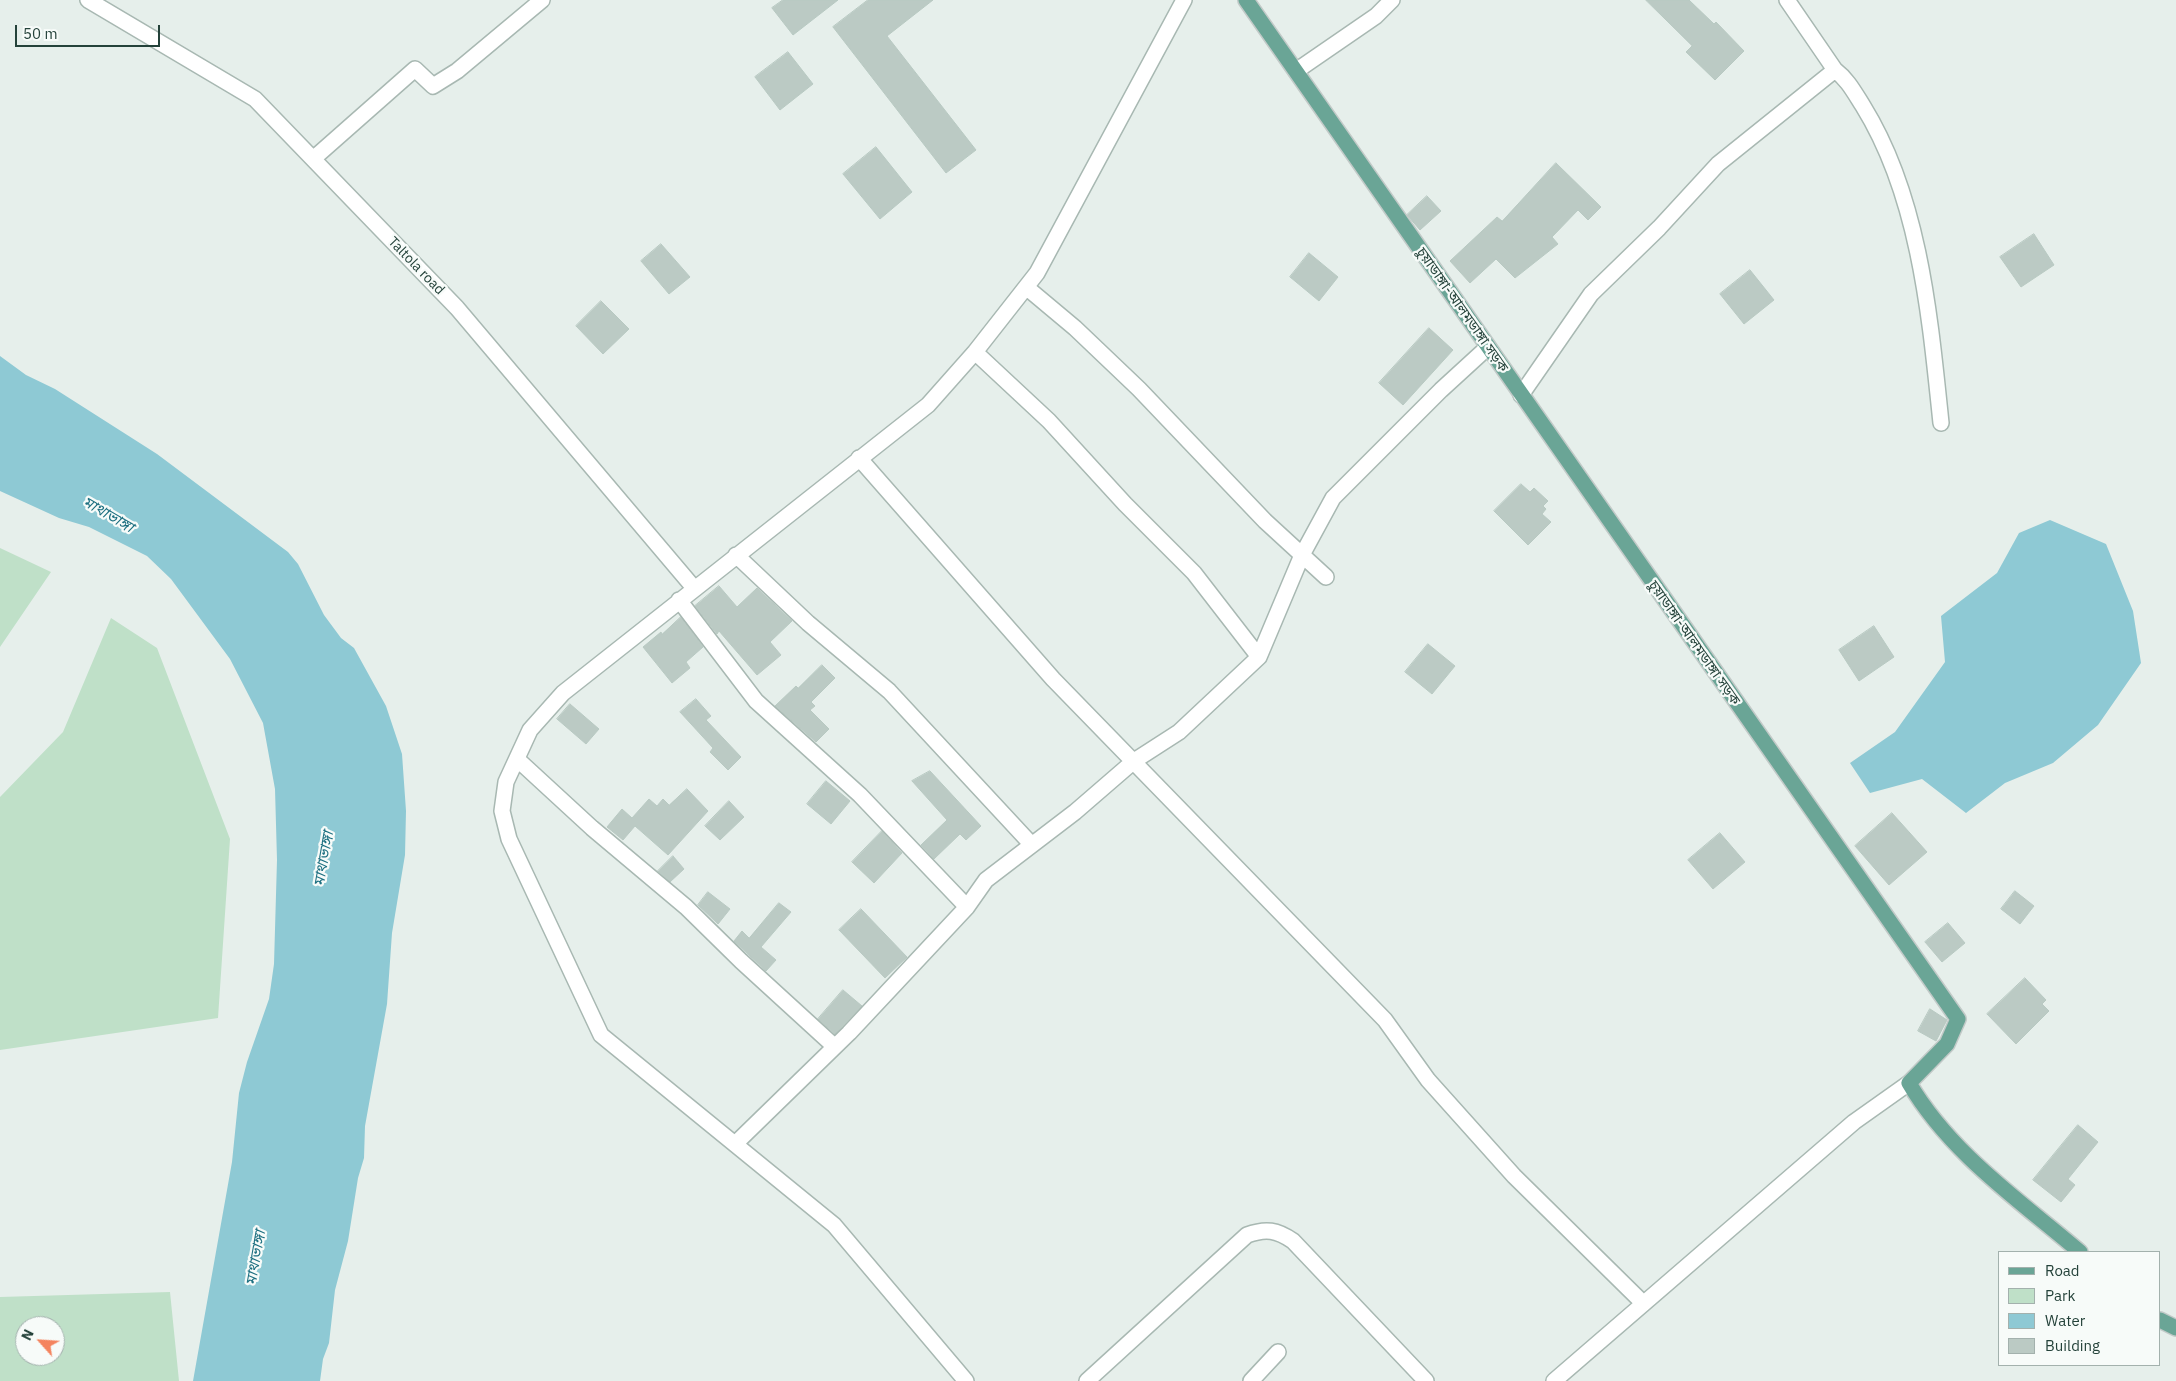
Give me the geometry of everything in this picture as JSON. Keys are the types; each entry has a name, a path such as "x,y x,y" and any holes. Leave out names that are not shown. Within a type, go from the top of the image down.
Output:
{"main road":[{"name":"চুয়াডাঙ্গা-আলমডাঙ্গা সড়ক","path":"1246,0 1958,1019 1947,1044 1910,1083"},
{"path":"1910,1083 1925,1110 1956,1147 2079,1251"},
{"path":"2161,1320 2176,1328"}],"street":[{"name":"Taltola road","path":"88,0 255,99 457,308 694,588"},
{"path":"313,159 376,106 416,69 433,86 457,70 542,0"},
{"path":"966,1381 834,1225 601,1035 508,839 502,811 506,782 530,730 563,694 694,588 928,405 975,352 1026,288 1090,176 1184,0"},
{"path":"1296,72 1376,16 1392,0"},
{"path":"1788,0 1835,70 1845,78 1874,124 1903,194 1929,310 1941,423"},
{"path":"1521,395 1591,294 1659,228 1718,164 1835,70"},
{"path":"1026,288 1075,328 1140,390 1265,521 1326,577"},
{"path":"735,1144 849,1033 967,907 986,880 1032,846 1134,760 1179,732 1259,657 1302,555 1333,498 1441,390 1488,347"},
{"path":"975,352 1049,421 1126,504 1194,573 1259,657"},
{"path":"859,458 1014,637 1385,1020 1428,1080 1514,1176 1643,1303"},
{"path":"736,555 808,623 889,691 1032,846"},
{"path":"679,600 756,701 860,795 967,907"},
{"path":"517,759 592,828 686,907 741,962 834,1046"},
{"path":"1554,1381 1854,1122 1910,1083"},
{"path":"1087,1381 1247,1234 1269,1229 1281,1233 1293,1242 1426,1381"},
{"path":"1251,1381 1278,1352"}],"green space":[{"path":"0,548 51,572 0,647"},
{"path":"111,618 157,648 230,839 218,1018 0,1050 0,797 63,732"},
{"path":"170,1292 179,1381 0,1381 0,1297"}],"water":[{"name":"মাথাভাঙ্গা","path":"0,356 26,375 55,389 157,454 288,552 298,564 324,615 341,638 354,648 386,706 402,754 406,811 405,855 392,933 387,1004 365,1126 364,1158 358,1178 348,1241 335,1290 329,1343 323,1359 320,1381 193,1381 232,1162 239,1093 247,1062 269,999 274,964 277,860 275,789 263,723 230,659 171,579 147,556 89,527 59,518 0,491"},
{"path":"2050,520 2106,544 2133,611 2141,663 2098,725 2053,763 2005,783 1966,813 1922,779 1870,793 1850,763 1895,732 1945,662 1941,616 1997,573 2019,533"}],"building":[{"path":"783,0 838,0 793,35 772,8"},
{"path":"868,0 933,0 887,36 976,150 946,173 833,27"},
{"path":"1646,0 1689,0 1714,24 1716,22 1744,51 1715,80 1686,52 1692,46"},
{"path":"788,52 813,84 780,110 755,77"},
{"path":"876,147 912,192 880,219 843,174"},
{"path":"1556,163 1601,207 1588,220 1578,210 1552,237 1558,244 1515,278 1496,259 1470,283 1450,261 1497,217 1502,221"},
{"path":"1427,196 1441,211 1420,230 1407,215"},
{"path":"2034,234 2054,265 2021,287 2000,257"},
{"path":"661,244 690,277 669,294 641,261"},
{"path":"1309,253 1338,277 1319,301 1290,277"},
{"path":"1750,270 1774,300 1744,324 1720,294"},
{"path":"601,301 629,329 603,354 576,326"},
{"path":"1429,328 1453,350 1403,405 1379,383"},
{"path":"1521,484 1530,492 1534,488 1548,501 1543,506 1546,509 1542,514 1551,522 1528,545 1494,511"},
{"path":"719,586 737,607 757,588 792,621 770,642 781,655 757,675 719,631 717,634 695,606"},
{"path":"681,617 703,647 686,662 690,668 672,683 643,647 661,632 662,634"},
{"path":"1874,626 1894,657 1859,681 1839,650"},
{"path":"1428,644 1455,666 1432,694 1405,672"},
{"path":"822,665 835,678 811,702 815,706 810,710 829,729 816,742 775,706 796,686 798,688"},
{"path":"696,699 711,716 706,720 741,757 728,770 710,752 713,748 680,712"},
{"path":"570,704 599,729 586,744 557,719"},
{"path":"930,771 981,826 966,840 960,834 934,859 921,845 947,820 912,781"},
{"path":"826,781 850,801 831,824 807,804"},
{"path":"687,789 708,811 668,855 635,826 623,840 607,827 622,809 632,818 649,799 657,806 663,799 669,805"},
{"path":"729,801 744,817 720,840 705,826"},
{"path":"1892,813 1927,852 1889,885 1855,846"},
{"path":"882,831 902,853 874,883 852,862"},
{"path":"1720,833 1745,862 1713,889 1688,860"},
{"path":"673,856 684,869 670,882 658,871"},
{"path":"2015,891 2034,906 2020,924 2001,909"},
{"path":"708,892 730,909 718,924 698,905"},
{"path":"779,903 791,912 761,947 776,960 766,971 734,941 742,931 749,938"},
{"path":"861,909 907,957 885,978 839,930"},
{"path":"1948,923 1965,943 1942,962 1925,942"},
{"path":"2025,978 2046,1000 2042,1004 2049,1011 2016,1044 1987,1014"},
{"path":"843,990 862,1006 835,1034 818,1019"},
{"path":"1930,1009 1947,1020 1936,1041 1918,1031"},
{"path":"2078,1125 2098,1142 2068,1179 2075,1185 2061,1202 2033,1180"}]}
